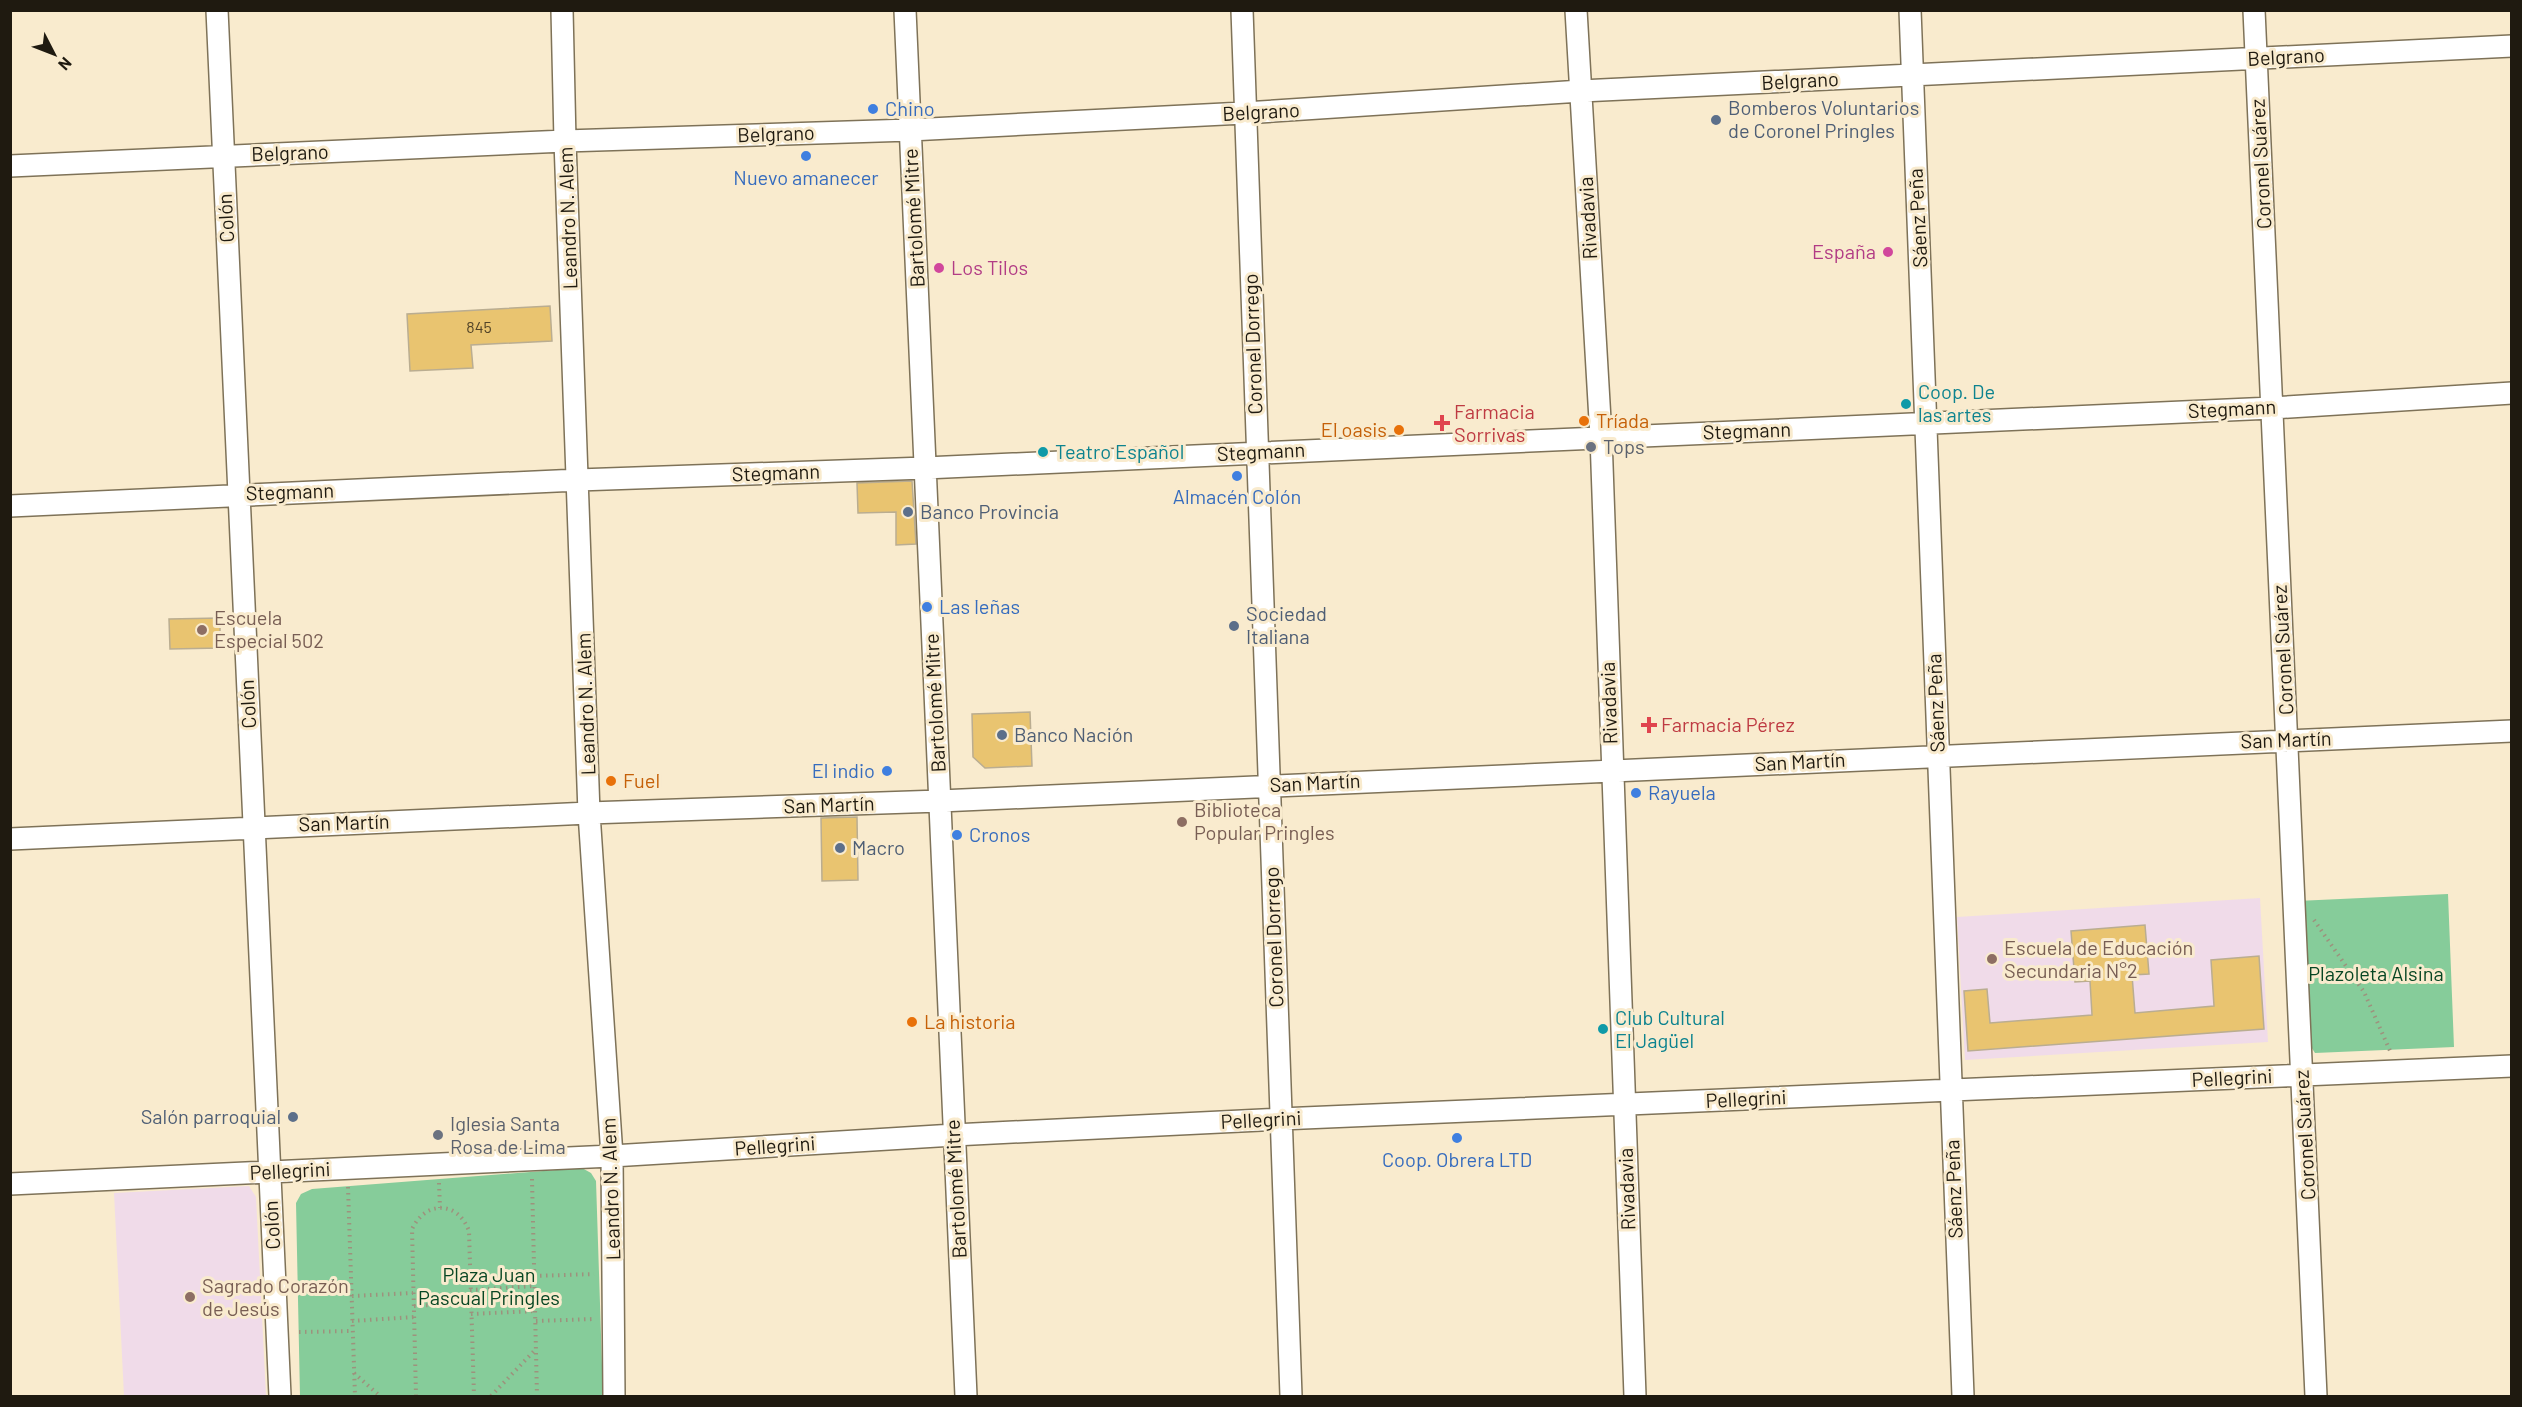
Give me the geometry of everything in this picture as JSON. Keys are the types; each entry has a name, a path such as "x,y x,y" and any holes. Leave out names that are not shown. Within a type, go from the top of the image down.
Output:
{"street":[{"name":"Colón","path":"217,10 280,1396"},
{"name":"Leandro N. Alem","path":"562,10 589,813 612,1156 614,1396"},
{"name":"Bartolomé Mitre","path":"905,10 966,1396"},
{"name":"Coronel Dorrego","path":"1242,10 1291,1396"},
{"name":"Rivadavia","path":"1576,10 1601,437 1611,770 1635,1396"},
{"name":"Sáenz Peña","path":"1910,10 1911,75 1928,423 1950,1090 1963,1396"},
{"name":"Coronel Suárez","path":"2254,10 2316,1396"},
{"name":"Belgrano","path":"10,166 565,141 910,130 1244,113 1581,91 2511,46"},
{"name":"Stegmann","path":"10,506 2272,408 2511,393"},
{"name":"San Martín","path":"10,839 589,813 940,801 2511,731"},
{"name":"Pellegrini","path":"10,1184 612,1156 1280,1119 2511,1066"}],"path":[{"path":"2294,897 2306,909 2364,992 2399,1071"},
{"path":"532,1172 537,1396"},
{"path":"439,1179 440,1208"},
{"path":"348,1186 355,1396"},
{"path":"416,1396 412,1229 416,1220 424,1213 440,1208 452,1210 465,1222 469,1231 474,1396"},
{"path":"534,1276 599,1274"},
{"path":"298,1287 351,1286"},
{"path":"470,1290 535,1286"},
{"path":"352,1296 413,1293"},
{"path":"414,1306 471,1303"},
{"path":"471,1314 535,1311"},
{"path":"352,1321 414,1317"},
{"path":"536,1321 600,1318"},
{"path":"299,1332 353,1330"},
{"path":"491,1396 536,1349"},
{"path":"354,1373 380,1396"}],"shaded area":[{"path":"2260,898 2268,1042 1965,1060 1957,917"},
{"name":"Sagrado Corazón de Jesús","path":"249,1186 256,1197 266,1396 124,1396 114,1193"}],"green space":[{"name":"Plazoleta Alsina","path":"2448,894 2454,1047 2315,1053 2303,1034 2297,901"},
{"name":"Plaza Juan Pascual Pringles","path":"582,1168 591,1173 596,1181 603,1396 300,1396 296,1203 301,1194 312,1189"}],"building":[{"path":"550,306 552,341 471,345 473,368 410,371 407,314"},
{"name":"Banco Provincia","path":"912,481 916,544 896,545 896,512 858,513 857,483"},
{"path":"220,618 220,648 170,649 169,619"},
{"name":"Banco Nación","path":"1030,712 1032,766 985,768 973,757 972,714"},
{"name":"Macro","path":"857,817 858,880 822,881 821,818"},
{"path":"2145,925 2149,974 2132,975 2135,1013 2214,1006 2211,960 2259,956 2264,1029 1968,1051 1964,991 1987,989 1990,1023 2092,1015 2090,981 2075,982 2071,931"}],"place":[{"name":"Chino","path":"873,109"},
{"name":"Bomberos Voluntarios de Coronel Pringles","path":"1716,120"},
{"name":"Nuevo amanecer","path":"806,156"},
{"name":"España","path":"1888,252"},
{"name":"Los Tilos","path":"939,268"},
{"name":"Coop. De las artes","path":"1906,404"},
{"name":"Tríada","path":"1584,421"},
{"name":"Farmacia Sorrivas","path":"1442,423"},
{"name":"El oasis","path":"1399,430"},
{"name":"Tops","path":"1591,447"},
{"name":"Teatro Español","path":"1043,452"},
{"name":"Almacén Colón","path":"1237,476"},
{"name":"Banco Provincia","path":"908,512"},
{"name":"Las leñas","path":"927,607"},
{"name":"Sociedad Italiana","path":"1234,626"},
{"name":"Escuela Especial 502","path":"202,630"},
{"name":"Farmacia Pérez","path":"1649,725"},
{"name":"Banco Nación","path":"1002,735"},
{"name":"El indio","path":"887,771"},
{"name":"Fuel","path":"611,781"},
{"name":"Rayuela","path":"1636,793"},
{"name":"Biblioteca Popular Pringles","path":"1182,822"},
{"name":"Cronos","path":"957,835"},
{"name":"Macro","path":"840,848"},
{"name":"Escuela de Educación Secundaria N°2","path":"1992,959"},
{"name":"La historia","path":"912,1022"},
{"name":"Club Cultural El Jagüel","path":"1603,1029"},
{"name":"Salón parroquial","path":"293,1117"},
{"name":"Iglesia Santa Rosa de Lima","path":"438,1135"},
{"name":"Coop. Obrera LTD","path":"1457,1138"},
{"name":"Sagrado Corazón de Jesús","path":"190,1297"}]}
